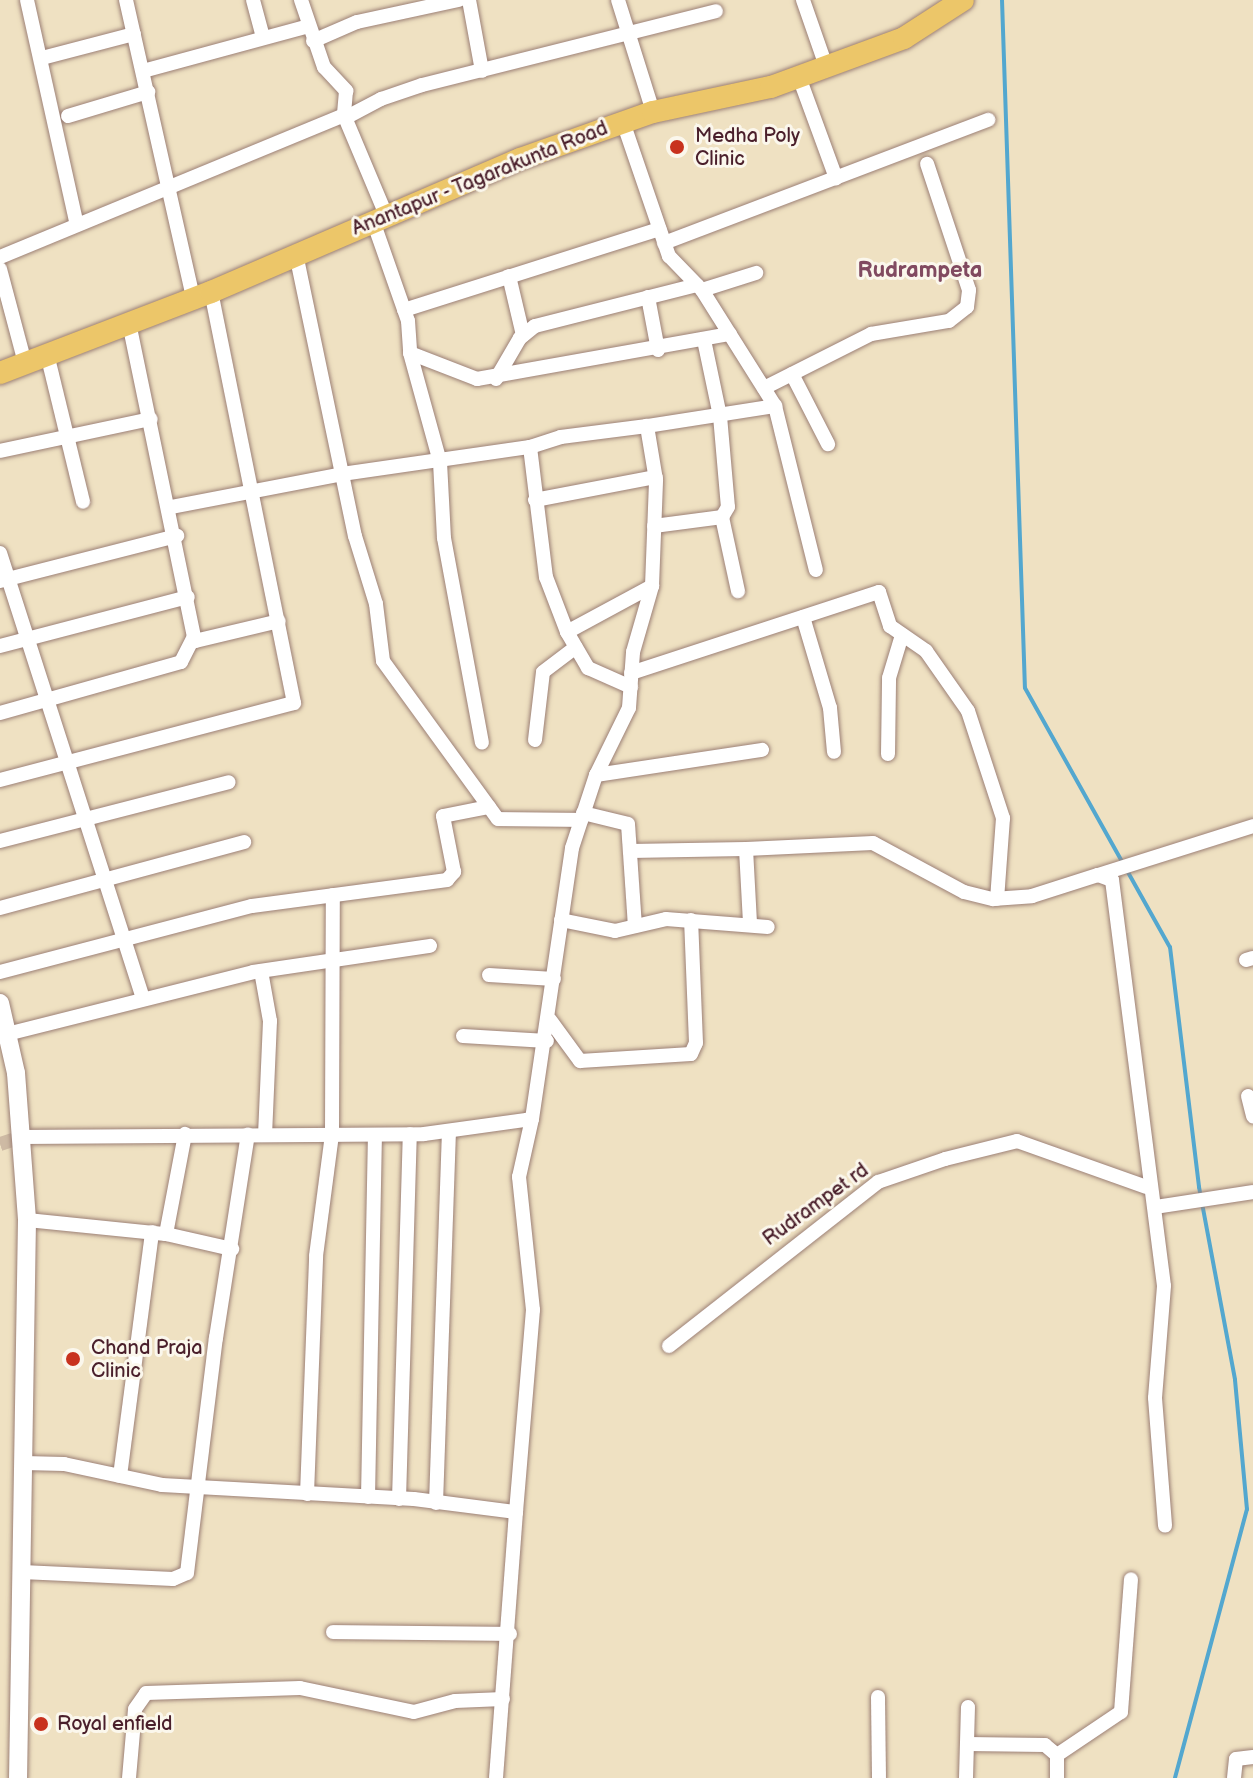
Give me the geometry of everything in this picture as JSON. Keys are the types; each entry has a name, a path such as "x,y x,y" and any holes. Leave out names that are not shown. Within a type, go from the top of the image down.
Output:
{"main road":[{"name":"Anantapur - Tagarakunta Road","path":"0,373 202,295 380,218 623,122 799,77 904,38 963,0"}],"street":[{"path":"27,0 77,225"},
{"path":"0,780 294,703 279,621 202,295 167,187 126,0"},
{"path":"253,0 263,38"},
{"path":"301,0 324,67 346,91 344,116 380,218 404,310 410,353 439,460 444,538 482,743"},
{"path":"143,71 263,38 311,34 459,0"},
{"path":"469,0 482,71"},
{"path":"618,0 653,112"},
{"path":"803,0 826,66"},
{"path":"0,257 388,96 716,11"},
{"path":"42,58 134,34"},
{"path":"799,77 836,178"},
{"path":"68,116 148,92"},
{"path":"404,310 509,276 661,236 836,178 988,120"},
{"path":"623,122 671,260 700,287 775,406 816,570"},
{"path":"764,388 871,334 949,321 967,307 969,290 927,164"},
{"path":"296,254 342,474 376,604 383,661 498,819 582,816 625,821 635,926"},
{"path":"0,269 25,363"},
{"path":"496,379 523,335 542,323 756,273"},
{"path":"509,276 523,335"},
{"path":"648,297 658,350"},
{"path":"129,323 171,507 195,641 279,621"},
{"path":"410,353 477,379 496,379 730,334"},
{"path":"704,340 720,416 728,502 722,517 738,591"},
{"path":"47,354 70,436 83,502"},
{"path":"792,374 828,444"},
{"path":"171,507 342,474 530,447 561,437 775,406"},
{"path":"0,451 151,419"},
{"path":"496,1778 510,1634 516,1512 533,1310 519,1177 547,1041 561,920 582,816 596,775 629,708 631,680 652,586 656,477 647,426"},
{"path":"530,447 535,500 544,528 546,577 567,632 588,668 631,680 877,592 889,624 928,654 968,711 1003,818 997,899"},
{"path":"535,500 656,477"},
{"path":"654,526 722,517"},
{"path":"4,580 177,536"},
{"path":"0,553 4,580 28,638 143,999"},
{"path":"567,632 652,586"},
{"path":"0,646 188,597"},
{"path":"803,617 830,708 834,752"},
{"path":"888,754 889,678 902,635"},
{"path":"0,713 181,662 194,636"},
{"path":"535,740 543,672 576,647"},
{"path":"596,775 762,750"},
{"path":"0,841 229,782"},
{"path":"0,972 252,906 449,878 454,872 443,816 489,807"},
{"path":"630,851 873,843 964,892 997,899 1032,896 1253,826"},
{"path":"0,908 244,842"},
{"path":"746,849 750,922"},
{"path":"1098,875 1109,877 1114,890 1121,981 1164,1286 1155,1398 1165,1526"},
{"path":"307,1494 316,1256 332,1134 333,895"},
{"path":"561,920 615,931 691,920 750,922 768,927"},
{"path":"550,1020 580,1061 691,1054 696,1043 691,920"},
{"path":"7,1034 261,971 335,957 430,946"},
{"path":"261,971 270,1021 265,1134"},
{"path":"489,975 554,979"},
{"path":"0,1003 21,1137 27,1220 18,1778"},
{"path":"463,1036 547,1041"},
{"path":"1248,1096 1253,1116"},
{"path":"21,1137 410,1134 532,1119"},
{"path":"436,1503 449,1131"},
{"path":"120,1476 159,1233 185,1134"},
{"path":"22,1572 182,1577 188,1569 248,1134"},
{"path":"399,1499 410,1134"},
{"path":"368,1497 375,1135"},
{"name":"Rudrampet rd","path":"669,1346 878,1182 945,1159 1017,1141 1146,1187"},
{"path":"1155,1207 1253,1192"},
{"path":"27,1220 159,1233 232,1249"},
{"path":"24,1463 64,1464 197,1488 399,1499 516,1512"},
{"path":"1057,1755 1121,1712 1131,1579"},
{"path":"333,1632 510,1634"},
{"path":"129,1778 135,1709 146,1693 300,1688 414,1712 455,1701 503,1699"},
{"path":"878,1697 879,1778"},
{"path":"966,1778 968,1707"},
{"path":"967,1744 1045,1745 1057,1755"},
{"path":"1057,1755 1057,1778"},
{"path":"1234,1778 1236,1759 1253,1757"}],"waterway":[{"path":"1002,0 1025,688 1170,947 1199,1187 1235,1380 1247,1509 1175,1778"}],"tunnel":[{"path":"0,1144 21,1137"}],"place":[{"name":"Medha Poly Clinic","path":"677,147"},
{"name":"Chand Praja Clinic","path":"73,1359"},
{"name":"Royal enfield","path":"41,1724"}],"district":[{"name":"Rudrampeta","path":"920,271"}]}
